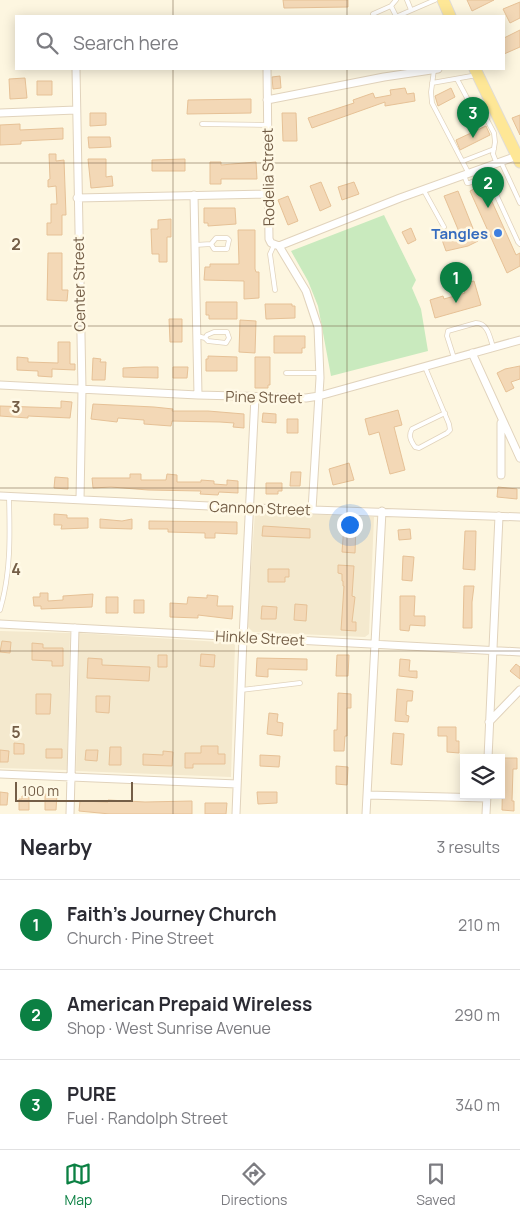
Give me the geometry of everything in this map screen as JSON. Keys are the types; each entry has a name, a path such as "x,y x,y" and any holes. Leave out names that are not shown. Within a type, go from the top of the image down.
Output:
{"main road":[{"path":"443,0 450,15"},
{"path":"476,72 499,130 519,158"}],"street":[{"name":"Center Street","path":"76,70 82,389 80,500"},
{"name":"Rodelia Street","path":"267,70 269,239 277,245 306,291 315,314 319,338 320,373 312,510"},
{"path":"381,70 384,77"},
{"path":"268,100 428,70"},
{"path":"0,113 76,110"},
{"path":"277,245 423,189 519,158"},
{"path":"77,198 269,194"},
{"path":"194,195 198,395"},
{"name":"Pine Street","path":"0,385 198,395 306,398 520,340"},
{"path":"472,353 520,458"},
{"path":"236,814 256,397"},
{"path":"501,420 501,475"},
{"name":"Cannon Street","path":"0,496 251,508 520,517"},
{"path":"366,814 382,511"},
{"path":"488,754 499,516"},
{"name":"Hinkle Street","path":"0,624 520,652"},
{"path":"70,814 75,628"},
{"path":"489,722 520,690"},
{"path":"0,774 237,784"},
{"path":"367,795 460,796"},
{"path":"486,814 487,799"}],"lane":[{"path":"374,15 392,6 396,0"},
{"path":"407,0 411,10"},
{"path":"421,0 423,5"},
{"path":"399,15 435,0"},
{"path":"392,6 396,15"},
{"path":"434,70 431,92 432,103 463,161 467,183 488,176"},
{"path":"432,83 457,79 476,72"},
{"path":"457,79 475,113 486,118 499,130 493,154 520,203"},
{"path":"202,124 268,125"},
{"path":"463,161 494,149"},
{"path":"484,168 520,244"},
{"path":"423,189 444,227"},
{"path":"195,245 211,244 216,238 227,238 229,240 229,247 222,250 214,249 211,244"},
{"path":"275,290 270,254 277,245"},
{"path":"454,358 448,331 476,323 484,326 494,347"},
{"path":"197,336 219,343 226,343 229,338 227,332 220,331 207,335 205,338"},
{"path":"425,366 445,413 450,430 448,433 419,448 416,447 409,434 412,429 445,413"},
{"path":"286,373 320,373"},
{"path":"0,610 4,595 10,546 9,497"},
{"path":"241,690 300,683"}],"shaded area":[{"path":"255,512 374,517 369,634 365,637 253,632 247,626"},
{"path":"0,631 70,633 67,770 0,768"},
{"path":"79,633 235,643 231,777 76,771"}],"green space":[{"path":"384,215 416,280 412,288 421,309 428,351 331,376 318,306 308,281 291,251"}],"building":[{"path":"283,0 348,0 348,7 284,8"},
{"path":"467,0 494,0 472,11"},
{"path":"520,2 520,18 510,23 503,9"},
{"path":"520,30 520,47 505,54 505,38"},
{"path":"280,76 281,88 273,89 272,77"},
{"path":"25,78 27,98 10,99 9,79"},
{"path":"37,81 52,81 52,95 37,95"},
{"path":"405,88 407,94 414,93 415,101 385,106 385,102 312,128 308,118 354,103 353,100 373,93 375,98 391,95 390,90"},
{"path":"451,88 455,97 438,106 435,96"},
{"path":"251,99 251,113 187,114 188,100"},
{"path":"90,113 106,113 106,125 90,126"},
{"path":"282,113 296,113 297,141 283,141"},
{"path":"520,115 520,135 512,118"},
{"path":"20,124 20,130 63,128 63,139 21,141 21,144 0,145 0,125"},
{"path":"486,126 490,135 460,150 456,140"},
{"path":"88,137 110,137 111,147 89,148"},
{"path":"49,154 56,154 56,161 64,160 66,215 62,215 62,235 47,235 47,223 51,223 51,204 57,204 56,186 48,187 48,180 50,179"},
{"path":"88,159 106,159 106,177 112,176 113,186 91,188"},
{"path":"185,159 185,171 152,171 152,160"},
{"path":"210,162 221,162 221,165 256,162 257,179 221,179 221,184 210,184"},
{"path":"321,182 331,206 320,211 310,186"},
{"path":"354,182 359,194 342,200 338,187"},
{"path":"484,184 516,255 520,253 520,266 507,273 470,191"},
{"path":"458,191 478,241 468,246 446,251 441,237 460,234 444,196"},
{"path":"288,196 298,221 288,225 278,200"},
{"path":"204,208 235,208 236,224 208,226 208,223 204,223"},
{"path":"171,219 171,237 167,237 167,262 159,262 159,254 152,254 151,229 158,229 158,220"},
{"path":"411,228 416,240 408,244 402,232"},
{"path":"238,230 255,230 255,269 256,272 259,272 259,298 244,299 244,281 204,280 205,267 210,267 210,264 239,264"},
{"path":"48,253 62,253 62,290 68,290 67,301 47,300"},
{"path":"474,281 481,305 435,318 430,300 443,296 444,299 465,293 462,284"},
{"path":"206,302 237,302 237,319 209,319 209,315 206,315"},
{"path":"265,304 292,304 292,306 295,306 295,318 266,319"},
{"path":"169,319 182,319 182,342 170,342"},
{"path":"240,320 256,321 255,353 239,352"},
{"path":"274,336 305,336 305,348 302,348 302,353 274,353"},
{"path":"58,342 70,342 70,364 75,364 75,370 52,369 52,377 38,376 38,371 17,370 17,357 28,358 28,362 58,363"},
{"path":"208,356 237,357 237,371 206,371 206,359 208,359"},
{"path":"255,357 270,357 270,385 268,385 268,388 255,388"},
{"path":"93,358 101,359 100,362 106,362 105,380 92,380"},
{"path":"520,366 520,379 511,382 514,388 506,392 497,373"},
{"path":"158,367 158,378 123,377 123,368"},
{"path":"173,367 188,367 187,378 173,378"},
{"path":"61,401 72,402 70,418 0,416 0,406 61,408"},
{"path":"93,404 154,407 173,409 172,411 244,414 244,428 233,427 234,423 220,422 172,421 171,426 144,424 144,420 118,418 117,422 91,419"},
{"path":"398,410 402,425 394,427 405,470 390,474 379,432 369,435 365,419"},
{"path":"263,413 276,414 276,423 262,422"},
{"path":"287,419 298,419 298,433 287,433"},
{"path":"349,463 354,480 333,485 329,469"},
{"path":"291,472 301,472 300,486 290,486"},
{"path":"130,474 141,474 141,480 166,480 167,474 177,475 177,482 201,482 201,480 227,485 227,480 238,481 238,493 219,492 218,495 200,494 201,491 93,488 92,478 130,478"},
{"path":"55,477 68,478 68,489 54,488"},
{"path":"266,483 282,483 282,491 278,491 278,494 266,494"},
{"path":"498,487 517,489 517,499 497,497"},
{"path":"54,514 67,515 67,518 88,518 88,528 61,529 62,525 54,525"},
{"path":"100,519 122,521 132,519 132,529 100,528"},
{"path":"149,521 237,522 237,534 215,533 215,538 205,538 205,533 168,532 168,529 149,529"},
{"path":"344,525 356,525 355,553 342,552"},
{"path":"263,526 310,529 310,538 262,536"},
{"path":"410,529 411,539 399,540 398,530"},
{"path":"465,531 476,531 475,570 463,569"},
{"path":"403,556 414,557 412,581 402,580"},
{"path":"338,565 354,566 352,596 355,597 352,622 356,622 356,631 341,630 344,586 342,574 338,573"},
{"path":"268,569 289,569 289,577 285,577 285,582 268,582"},
{"path":"464,586 474,586 472,628 463,628"},
{"path":"40,593 48,593 48,601 63,600 63,596 93,594 92,607 41,609 41,606 34,606 33,597 40,597"},
{"path":"207,595 218,596 217,606 233,606 232,619 198,615 198,618 170,617 170,603 187,604 188,597 207,598"},
{"path":"400,596 415,596 414,616 425,616 425,626 410,625 409,631 400,630"},
{"path":"106,597 118,597 118,613 106,613"},
{"path":"134,600 144,600 144,613 134,613"},
{"path":"295,604 307,605 306,621 294,620"},
{"path":"262,606 277,607 276,619 261,619"},
{"path":"2,641 11,642 10,653 0,652"},
{"path":"32,643 43,644 43,648 63,648 63,666 52,666 52,661 32,660"},
{"path":"201,654 215,655 214,667 200,666"},
{"path":"158,655 167,655 167,667 158,667"},
{"path":"337,655 349,655 348,676 336,676"},
{"path":"88,658 102,659 102,665 150,667 149,681 87,678"},
{"path":"257,658 307,659 307,670 268,669 268,677 256,676"},
{"path":"400,659 410,660 409,671 417,671 417,678 399,676"},
{"path":"516,664 520,667 520,679 510,671"},
{"path":"397,689 413,691 412,701 407,701 406,715 409,716 408,722 395,721"},
{"path":"338,693 351,694 351,708 347,708 347,736 345,736 344,751 334,751 334,730 337,730"},
{"path":"36,694 51,694 50,714 36,714"},
{"path":"96,696 110,696 109,713 96,712"},
{"path":"269,713 278,714 277,722 283,723 282,736 267,734"},
{"path":"438,727 456,727 456,741 459,741 459,753 447,752 447,736 438,736"},
{"path":"393,733 404,734 402,765 391,764"},
{"path":"14,743 24,744 24,754 14,754"},
{"path":"201,746 218,746 218,754 225,754 225,764 193,764 193,768 185,768 185,753 201,753"},
{"path":"110,747 121,747 121,765 109,765"},
{"path":"46,749 62,749 62,758 46,758"},
{"path":"0,750 9,751 8,762 0,762"},
{"path":"86,750 98,750 97,761 85,760"},
{"path":"163,751 173,752 172,766 143,765 143,754 163,755"},
{"path":"260,755 280,756 279,767 260,766"},
{"path":"505,758 517,758 517,769 513,769 512,801 514,801 514,811 502,810 502,799 505,799"},
{"path":"336,766 348,767 347,785 336,784"},
{"path":"0,792 8,793 7,805 0,805"},
{"path":"257,792 277,792 277,803 258,804"},
{"path":"45,794 57,794 56,810 45,810"},
{"path":"22,796 29,796 29,810 19,810 19,799 22,799"},
{"path":"108,800 145,802 192,801 192,814 110,814 79,811 80,801 108,802"},
{"path":"205,803 227,803 226,814 205,814"}],"place":[{"name":"PURE","path":"473,138"},
{"name":"American Prepaid Wireless","path":"488,208"},
{"name":"Tangles","path":"498,233"},
{"name":"Faith's Journey Church","path":"456,303"}]}
